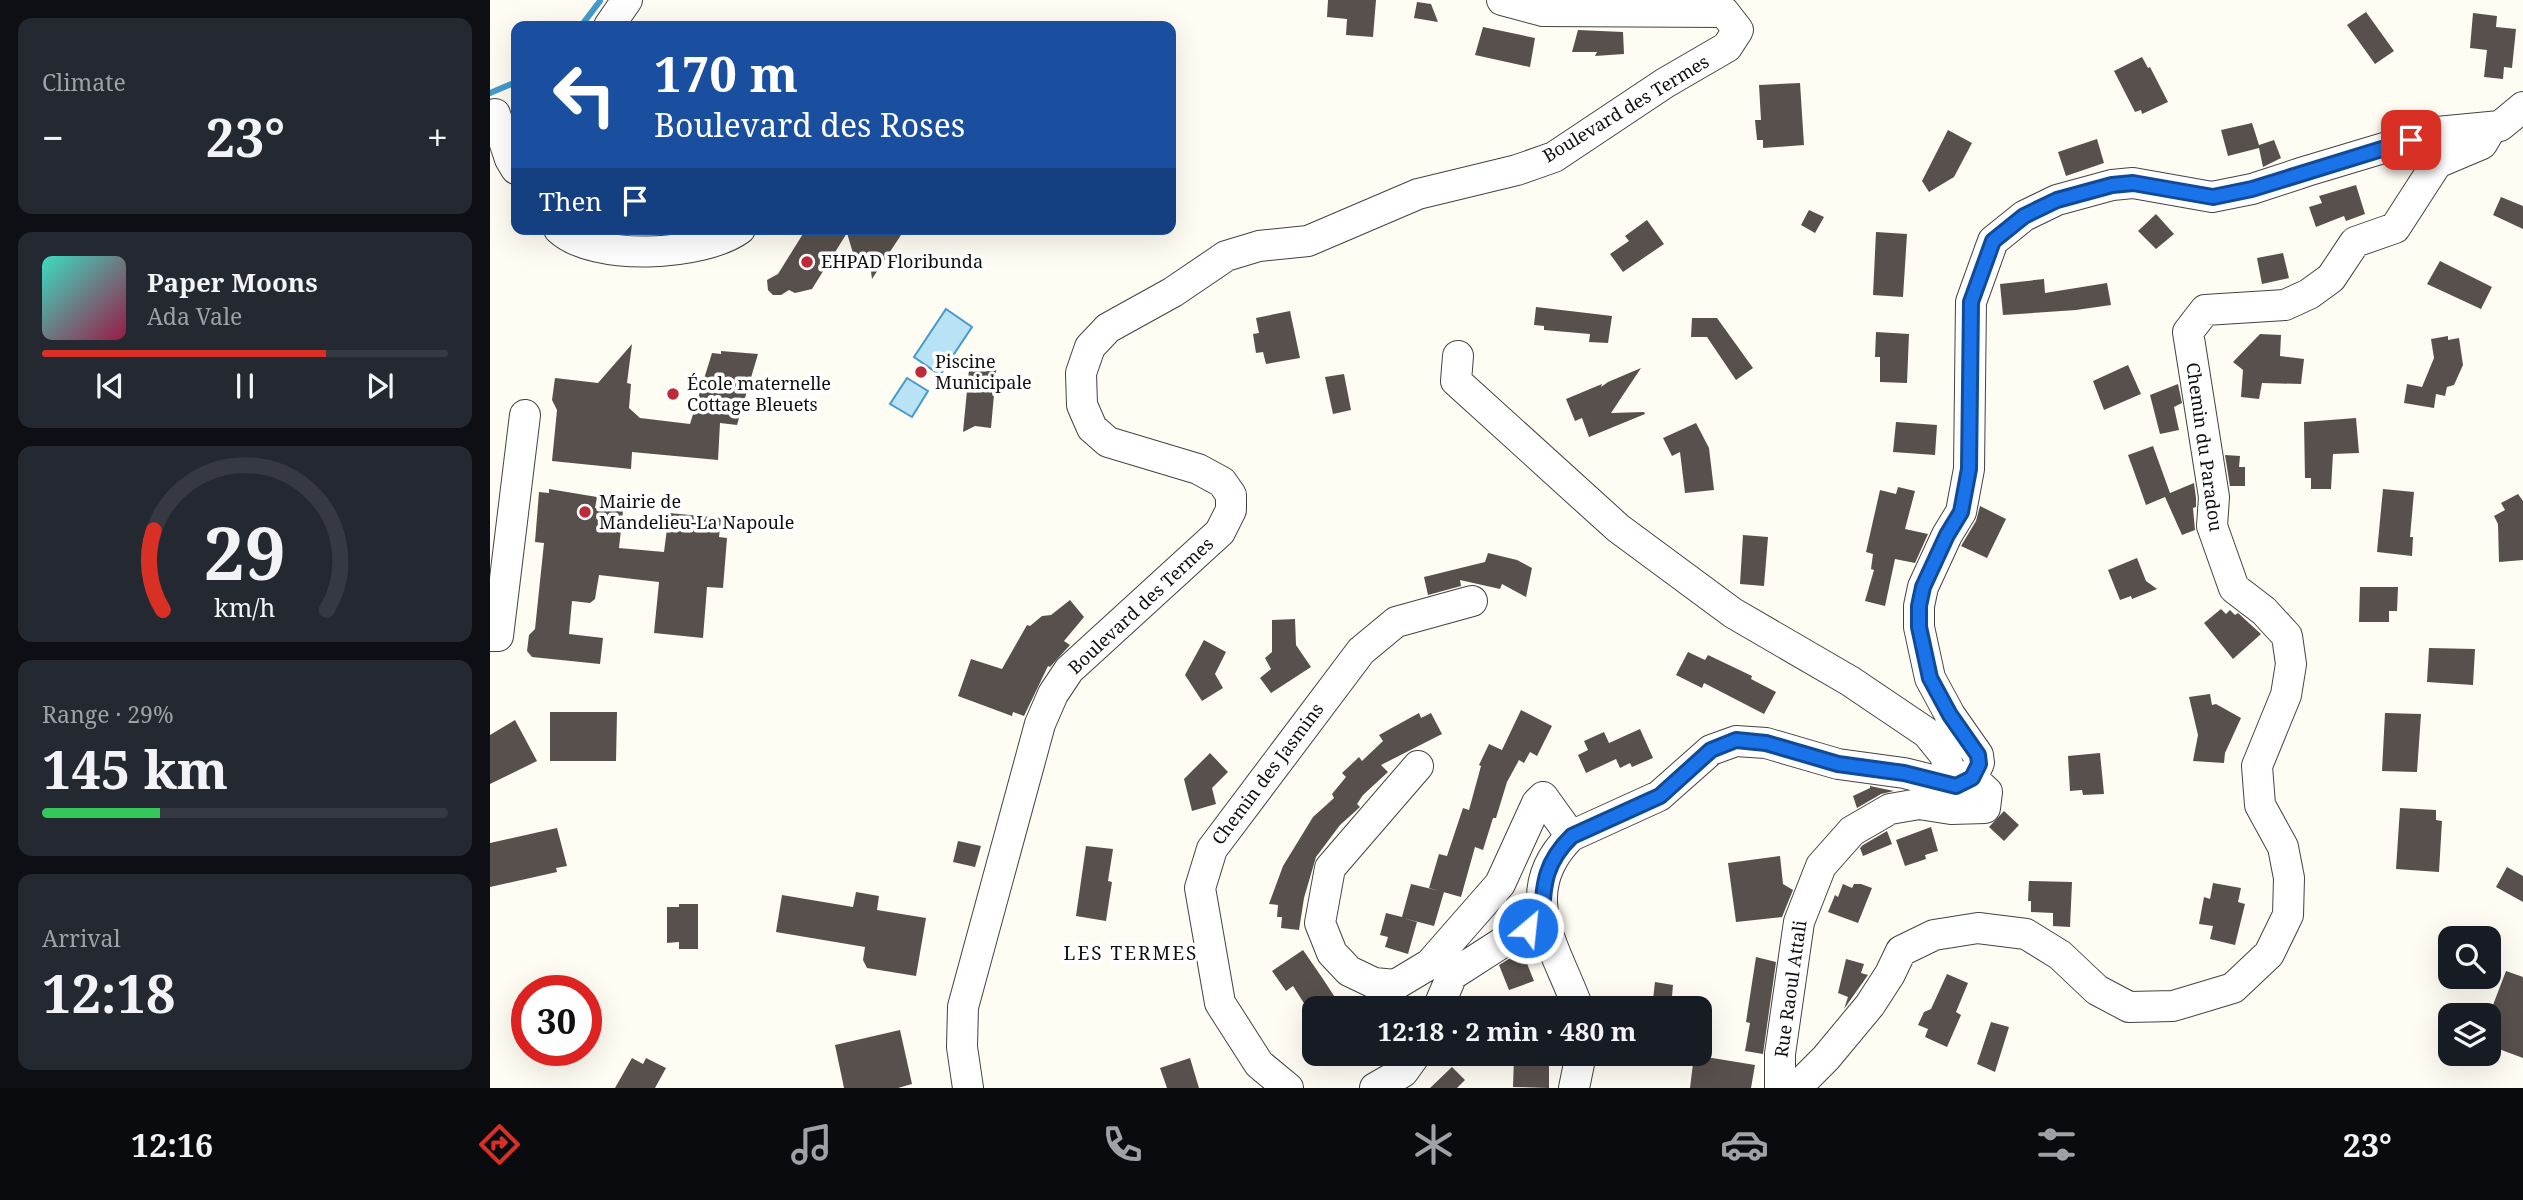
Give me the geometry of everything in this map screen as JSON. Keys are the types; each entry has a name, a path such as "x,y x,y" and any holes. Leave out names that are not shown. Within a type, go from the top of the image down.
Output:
{"street":[{"name":"Boulevard des Termes","path":"968,1088 962,1047 963,1007 1040,724 1053,694 1069,670 1220,532 1231,510 1231,495 1222,482 1198,469 1108,442 1092,428 1082,405 1081,373 1090,347 1108,328 1172,292 1226,256 1259,246 1308,241 1418,194 1517,170 1554,157 1665,83 1727,47 1738,30 1724,12 1543,12 1502,0"},
{"path":"612,21 626,1"},
{"name":"Chemin du Paradou","path":"1796,1088 1826,1058 1870,1004 1890,974 1901,951 1934,934 1978,928 2026,934 2060,955 2097,990 2129,1007 2173,1006 2233,988 2269,954 2288,915 2289,878 2283,847 2260,805 2257,766 2286,695 2291,664 2287,636 2264,611 2234,588 2212,526 2214,497 2188,332 2205,310 2285,305 2309,294 2331,278 2356,242 2395,228 2437,163 2482,144 2492,127 2500,126 2523,107"},
{"path":"500,111 511,161"},
{"path":"1964,782 1979,764 1978,755 1950,715 1930,678 1919,627 1919,606 1923,587 1961,512 1969,469 1971,302 1993,241 2024,216 2057,200 2112,185 2133,183 2213,197 2252,189 2437,132 2492,127"},
{"path":"565,235 590,246 637,251 720,241 730,235"},
{"path":"1458,356 1456,381 1618,528 1733,613 1850,681 1927,733 1964,782"},
{"path":"490,636 498,636 525,415"},
{"name":"Chemin des Jasmins","path":"1288,1088 1259,1064 1220,1003 1200,888 1212,849 1361,651 1396,622 1472,601"},
{"path":"1574,996 1542,917 1542,892 1547,868 1561,846 1572,836 1660,796 1711,750 1736,740 1766,743 1838,764 1964,782"},
{"path":"1418,766 1330,868 1320,923 1332,953 1349,971 1374,983 1395,985 1430,964 1500,884 1537,803 1543,797 1572,836"},
{"name":"Rue Raoul Attali","path":"1780,1088 1780,1054 1798,922 1821,866 1852,831 1890,809 1919,804 1951,809 1985,808 1987,792 1964,782"},
{"path":"1443,996 1452,975 1542,917"},
{"path":"1375,1088 1403,1072 1407,1066"},
{"path":"1574,1088 1579,1066"}],"water":[{"path":"946,309 972,327 940,375 914,357"},
{"path":"907,378 928,391 912,417 890,404"}],"building":[{"path":"1328,0 1376,0 1373,37 1346,35 1347,19 1327,17"},
{"path":"1417,2 1431,4 1438,22 1414,18"},
{"path":"2366,12 2394,51 2375,64 2347,25"},
{"path":"2473,13 2497,16 2496,27 2516,29 2512,68 2504,67 2503,79 2484,77 2487,50 2470,48"},
{"path":"1483,27 1535,38 1530,67 1475,55"},
{"path":"1578,30 1623,32 1624,54 1595,56 1597,52 1572,52"},
{"path":"2142,57 2168,102 2142,114 2141,110 2135,112 2114,71"},
{"path":"1800,83 1804,145 1763,148 1763,140 1757,140 1755,120 1761,120 1759,85"},
{"path":"2252,123 2259,145 2274,140 2281,158 2263,167 2259,148 2228,156 2221,130"},
{"path":"1948,130 1972,143 1954,177 1929,192 1922,181"},
{"path":"2097,139 2104,163 2066,176 2058,152"},
{"path":"2356,185 2365,214 2346,221 2344,216 2316,227 2309,207 2322,203 2319,196"},
{"path":"2501,197 2523,206 2523,229 2493,215"},
{"path":"1809,210 1824,217 1815,233 1801,225"},
{"path":"2156,214 2174,234 2156,249 2138,231"},
{"path":"1647,220 1664,244 1623,272 1610,254 1629,241 1625,236"},
{"path":"1876,232 1907,234 1903,297 1873,295"},
{"name":"EHPAD Floribunda","path":"802,235 846,235 812,289 795,293 789,290 781,295 773,295 768,290 767,280 778,274"},
{"name":"EHPAD Floribunda","path":"848,235 901,235 872,279 870,264 863,265 861,259 855,260"},
{"path":"2283,253 2289,278 2262,284 2257,258"},
{"path":"2440,261 2492,287 2481,309 2427,284"},
{"path":"2044,279 2045,293 2107,283 2111,305 2003,315 2000,284"},
{"path":"1536,307 1612,316 1608,343 1589,342 1590,334 1544,330 1544,326 1534,325"},
{"path":"1290,311 1300,358 1266,364 1263,352 1256,353 1253,334 1259,333 1256,318"},
{"path":"1692,318 1717,318 1753,368 1736,380 1707,337 1691,337"},
{"path":"1876,332 1909,334 1907,383 1880,382 1880,357 1875,357"},
{"path":"2260,334 2281,335 2280,356 2304,359 2301,384 2262,383 2259,399 2241,397 2243,370 2233,362"},
{"path":"2448,336 2448,340 2459,338 2463,365 2454,385 2447,387 2445,396 2436,394 2434,408 2404,403 2407,384 2422,387 2434,358 2431,339"},
{"path":"632,344 627,383 631,384 629,408 640,418 690,424 712,353 721,354 721,351 758,354 737,425 720,423 718,460 632,452 631,469 552,461 557,410 552,400 555,378 598,383"},
{"path":"970,359 997,361 991,428 975,426 963,432"},
{"path":"2128,365 2141,394 2104,410 2093,381"},
{"path":"1641,368 1611,413 1645,414 1589,437 1582,418 1575,421 1566,399 1602,384 1601,387"},
{"path":"1344,374 1351,410 1333,414 1325,377"},
{"path":"2178,384 2182,403 2174,407 2179,430 2160,434 2150,395"},
{"path":"2356,418 2359,453 2333,454 2331,489 2311,489 2311,478 2305,478 2304,422"},
{"path":"1896,422 1937,425 1935,455 1893,452"},
{"path":"1696,423 1709,448 1714,490 1685,493 1680,452 1672,456 1663,438"},
{"path":"2153,446 2170,493 2194,483 2195,530 2182,535 2165,497 2146,505 2128,455"},
{"path":"2225,455 2240,456 2239,467 2245,467 2245,486 2230,486"},
{"path":"1898,487 1915,491 1905,529 1928,534 1915,563 1895,559 1885,606 1865,601 1874,570 1871,569 1873,554 1866,552 1880,490 1896,494"},
{"name":"Mairie de Mandelieu-La Napoule","path":"549,489 597,497 595,508 623,511 619,548 664,552 669,513 721,518 719,537 727,538 723,588 707,587 703,638 654,633 659,582 599,575 595,599 590,603 572,601 569,634 603,638 600,664 532,657 527,651 529,635 535,629 544,543 535,542 539,492 549,493"},
{"path":"2383,489 2414,492 2410,537 2413,537 2412,556 2377,552"},
{"path":"2518,494 2523,501 2523,560 2499,562 2498,524 2494,516 2505,510 2501,503"},
{"path":"1980,506 2006,519 1987,558 1961,546 1976,521"},
{"path":"1743,535 1768,537 1764,586 1740,584"},
{"path":"1488,553 1517,560 1532,568 1526,597 1502,584 1500,589 1460,580 1461,586 1428,595 1424,577 1485,562"},
{"path":"2137,558 2146,581 2157,589 2132,599 2131,596 2120,600 2108,570"},
{"path":"2360,587 2398,587 2397,611 2389,611 2389,622 2359,622"},
{"path":"1070,600 1084,617 1064,641 1070,645 1050,667 1048,666 1024,716 1013,712 1012,716 958,696 971,659 1002,669 1027,625 1030,626 1042,616 1051,615"},
{"path":"2221,609 2226,614 2230,610 2235,615 2238,613 2261,634 2233,659 2204,623"},
{"path":"1295,619 1296,645 1311,667 1271,693 1260,678 1271,669 1265,658 1272,652 1272,620"},
{"path":"1204,640 1226,652 1215,674 1223,688 1202,701 1185,675"},
{"path":"2429,648 2475,649 2473,685 2427,682"},
{"path":"1688,652 1705,660 1708,655 1752,676 1751,679 1776,692 1764,714 1704,683 1702,688 1676,675"},
{"path":"2210,694 2212,705 2216,704 2241,718 2225,753 2224,763 2193,761 2198,735 2189,697"},
{"path":"1521,710 1552,726 1537,756 1530,752 1524,763 1519,760 1507,782 1483,850 1475,847 1461,897 1429,888 1439,854 1447,856 1463,808 1469,810 1481,766 1479,765 1489,744 1502,750"},
{"path":"550,712 617,712 616,761 550,761"},
{"path":"1419,713 1421,718 1431,713 1442,734 1381,765 1388,772 1363,795 1357,804 1360,807 1340,825 1316,857 1304,898 1299,930 1281,928 1282,917 1277,917 1278,905 1269,904 1283,866 1313,817 1334,798 1332,794 1346,777 1342,773 1359,757 1362,761 1383,741 1379,735"},
{"path":"2385,713 2421,714 2417,772 2382,771"},
{"path":"515,720 537,761 490,784 490,735"},
{"path":"1640,729 1653,758 1632,767 1630,763 1620,768 1616,759 1586,773 1578,755 1588,750 1584,741 1604,732 1609,743"},
{"path":"1210,753 1228,772 1212,788 1216,804 1192,811 1184,779"},
{"path":"2100,753 2104,794 2083,795 2082,790 2070,791 2068,756"},
{"path":"1870,786 1894,791 1881,794 1857,808 1853,796"},
{"path":"2400,808 2436,810 2436,820 2442,821 2439,872 2396,869"},
{"path":"2004,811 2019,825 2004,841 1989,827"},
{"path":"1931,827 1938,851 1925,855 1926,859 1905,866 1896,840"},
{"path":"557,828 567,866 556,868 557,872 490,887 490,843"},
{"path":"1887,831 1892,844 1863,856 1860,848"},
{"path":"958,841 981,846 975,867 953,862"},
{"path":"1086,846 1113,849 1108,881 1112,882 1106,921 1076,916"},
{"path":"1780,856 1783,884 1793,890 1782,917 1736,922 1728,863"},
{"path":"2507,867 2523,876 2523,902 2496,887"},
{"path":"2029,881 2072,882 2070,927 2053,926 2053,913 2031,912 2031,901 2028,901"},
{"path":"2213,883 2241,888 2238,902 2245,904 2235,945 2210,939 2213,926 2199,924 2204,897 2210,899"},
{"path":"1411,884 1444,892 1434,926 1403,918 1417,922 1408,954 1385,947 1388,937 1380,935 1386,913 1402,917"},
{"path":"1843,884 1852,888 1854,884 1861,884 1872,888 1858,923 1828,912"},
{"path":"856,892 879,896 877,910 926,918 916,976 867,968 863,960 865,947 776,932 782,895 853,907"},
{"path":"679,904 698,904 698,949 679,949 679,942 667,943 667,907 679,907"},
{"path":"1303,950 1334,996 1302,996 1302,1000 1293,986 1286,991 1272,971"},
{"path":"1522,951 1534,981 1509,990 1499,965"},
{"path":"1756,957 1776,962 1763,1054 1745,1051 1750,1023 1746,1022"},
{"path":"1846,959 1864,964 1861,973 1868,975 1844,1009 1848,997 1838,993"},
{"path":"2506,971 2523,977 2523,1058 2501,1050 2501,1003 2494,1003"},
{"path":"1947,974 1968,983 1956,1012 1961,1015 1947,1047 1925,1037 1928,1029 1918,1025 1924,1012 1931,1009"},
{"path":"1655,982 1673,985 1672,996 1653,996"},
{"path":"1991,1022 2009,1027 1995,1072 1977,1064"},
{"path":"900,1030 912,1084 898,1088 844,1088 835,1045"},
{"path":"632,1058 643,1064 646,1058 666,1068 655,1088 615,1088"},
{"path":"1190,1058 1199,1088 1167,1088 1160,1068"},
{"path":"1712,1058 1755,1065 1751,1088 1690,1088 1693,1066 1712,1066"},
{"path":"1514,1066 1549,1066 1549,1088 1513,1087"},
{"path":"1452,1067 1465,1080 1457,1088 1430,1088"}],"waterway":[{"path":"585,21 600,1"},
{"path":"490,93 511,84"}],"place":[{"name":"EHPAD Floribunda","path":"807,262"},
{"name":"Piscine Municipale","path":"921,372"},
{"name":"École maternelle Cottage Bleuets","path":"673,394"},
{"name":"Mairie de Mandelieu-La Napoule","path":"585,512"}],"district":[{"name":"LES TERMES","path":"1131,953"}],"route":[{"path":"1528,928 1542,917 1542,892 1547,868 1561,846 1572,836 1660,796 1711,750 1736,740 1766,743 1838,764 1904,773 1956,786 1972,778 1979,764 1978,755 1950,715 1930,678 1919,627 1919,606 1923,587 1961,512 1969,469 1971,302 1993,241 2024,216 2057,200 2112,185 2133,183 2213,197 2252,189 2411,140"}]}
